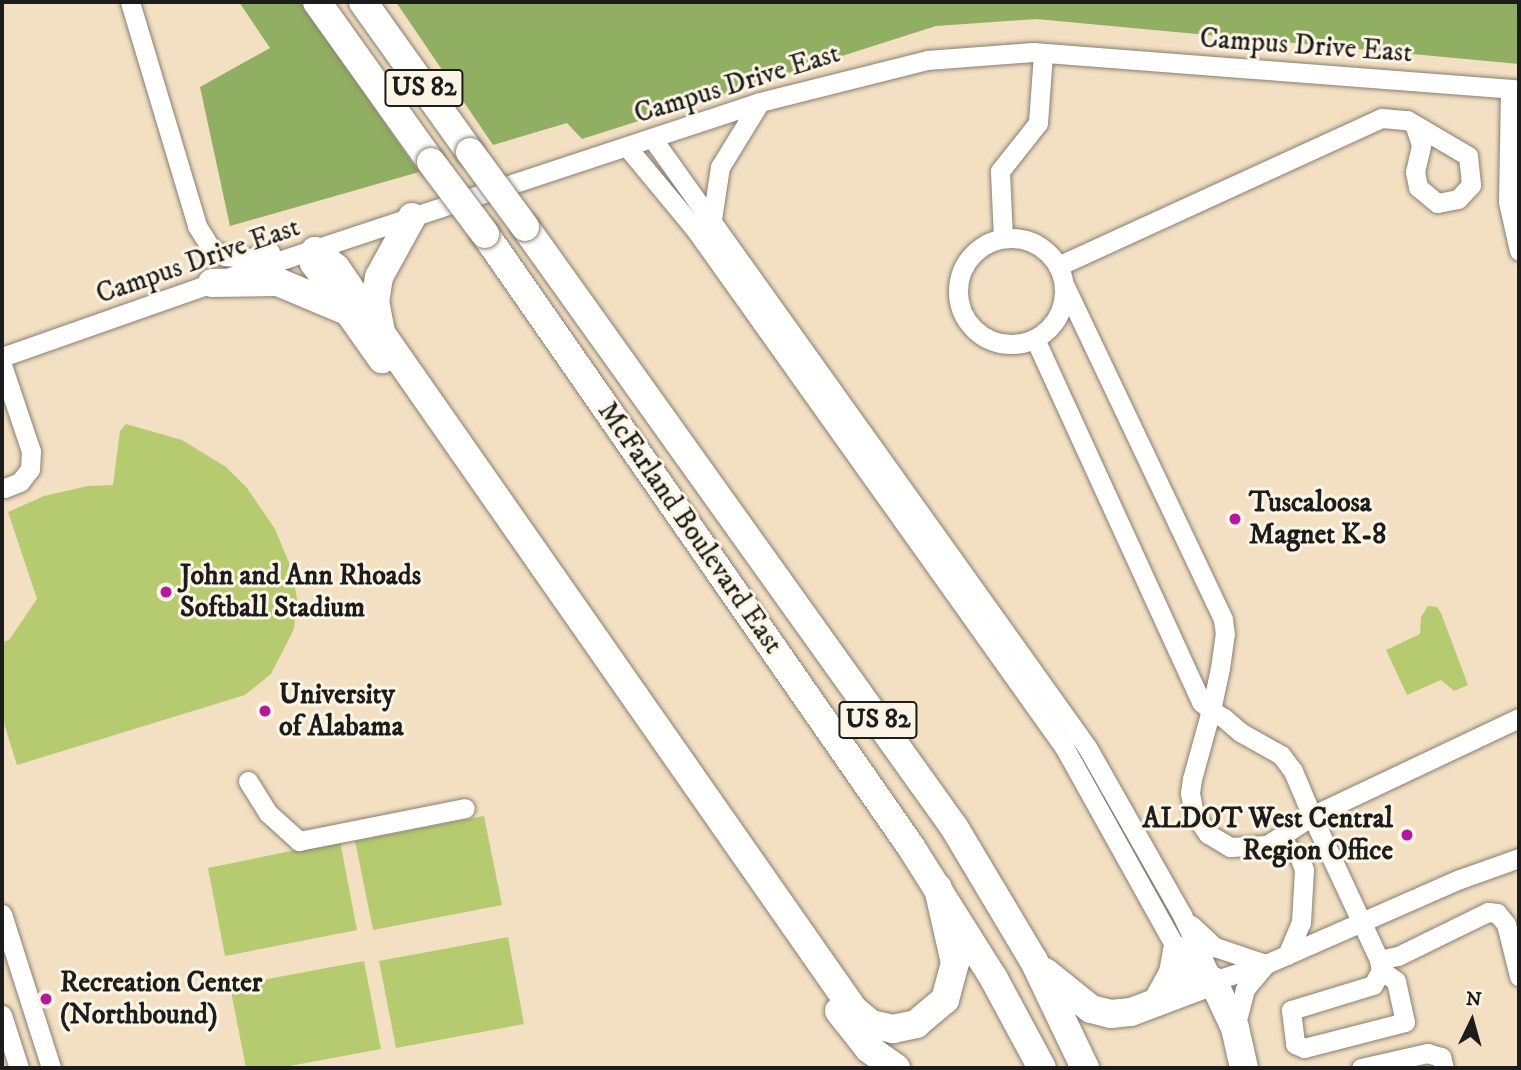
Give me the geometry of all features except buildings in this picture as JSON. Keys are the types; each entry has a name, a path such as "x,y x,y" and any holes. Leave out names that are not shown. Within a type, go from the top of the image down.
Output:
{"highway":[{"name":"McFarland Boulevard East","path":"317,2 485,234 938,888 995,979 1042,1068"},
{"name":"McFarland Boulevard East","path":"363,2 954,827 1034,961 1085,1068"},
{"path":"381,333 375,301 379,277 412,217"},
{"path":"315,251 314,263 847,1022 869,1049 896,1068"},
{"path":"315,251 336,268 854,1010 871,1024 893,1029 916,1024 945,1000 955,963 938,888"},
{"path":"212,283 286,284 348,312"},
{"path":"1157,1002 1173,973 1177,950"},
{"path":"1034,961 1061,989 1091,1009 1131,1012 1213,981 1235,1028 1244,1068"}],"street":[{"path":"130,2 197,226 211,248 225,257 250,258 292,246 315,251"},
{"path":"1003,238 1000,171 1038,123 1043,53"},
{"name":"Campus Drive East","path":"2,357 212,283 760,102 927,60 1043,53 1514,89"},
{"path":"1514,89 1508,201 1519,251"},
{"path":"712,219 720,167 760,102"},
{"path":"1058,266 1382,118 1393,116 1415,126"},
{"path":"652,138 1087,747 1182,915 1213,981"},
{"path":"627,147 695,229 1064,747 1177,950 1197,977 1213,981 1266,964 1460,879 1519,858"},
{"path":"1065,287 1056,320 1035,339 1013,345 995,342 978,334 958,305 961,269 979,248 1003,238 1037,244 1058,266 1065,287 1223,619 1225,634 1211,709 1190,793 1194,814 1208,834 1230,847 1267,845 1329,859"},
{"path":"1035,339 1201,702 1281,755 1293,771 1329,859 1364,922 1380,965 1396,981 1405,1022 1304,1048 1295,1044 1290,1020 1297,1005 1373,985 1380,965 1488,912 1497,913 1506,924 1519,976"},
{"path":"2,365 31,451 30,469 20,482 4,488"},
{"path":"1267,845 1312,816 1519,718"},
{"path":"248,781 268,813 299,841 465,808"},
{"path":"1287,955 1304,904 1304,870 1299,856 1289,848"},
{"path":"1182,915 1215,947 1266,964"},
{"path":"3,923 51,1068"},
{"path":"1235,1028 1245,989 1266,964"},
{"path":"2,1015 19,1068"},
{"path":"1362,1068 1427,1052 1441,1057 1444,1068"}],"green space":[{"path":"239,2 301,2 419,172 230,226 200,87 270,48"},
{"path":"396,2 1519,2 1519,64 1036,19 936,26 582,139 567,123 493,145"},
{"name":"John and Ann Rhoads Softball Stadium","path":"126,424 182,440 226,467 247,488 275,529 292,570 297,599 294,629 271,674 245,695 17,765 2,717 2,642 9,640 37,599 8,512 44,496 88,486 113,485 120,431"},
{"path":"1428,606 1437,607 1441,613 1468,685 1454,691 1441,680 1407,695 1386,650 1420,634 1421,617"},
{"path":"484,816 502,905 373,930 355,841"},
{"path":"340,841 357,930 225,956 208,868"},
{"path":"508,937 524,1024 396,1048 379,961"},
{"path":"364,961 381,1049 279,1068 246,1068 230,986"}],"place":[{"name":"Tuscaloosa Magnet K-8","path":"1235,519"},
{"name":"John and Ann Rhoads Softball Stadium","path":"166,592"},
{"name":"University of Alabama","path":"265,711"},
{"name":"ALDOT West Central Region Office","path":"1407,835"},
{"name":"Recreation Center (Northbound)","path":"46,999"}]}
